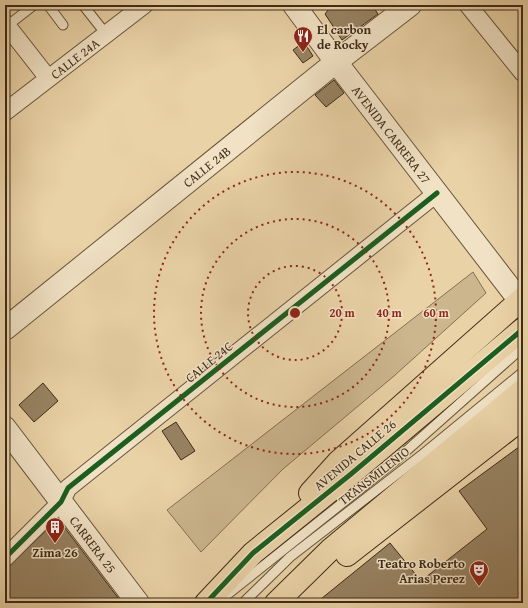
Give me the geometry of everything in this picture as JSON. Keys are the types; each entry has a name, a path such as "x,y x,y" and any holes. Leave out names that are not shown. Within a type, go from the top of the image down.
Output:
{"main road":[{"path":"253,553 338,462 521,300"},
{"name":"AVENIDA CALLE 26","path":"206,603 253,553 351,474 523,329"},
{"path":"276,603 330,550 523,390"},
{"path":"282,603 523,418"}],"street":[{"name":"CALLE 24A","path":"5,112 144,5"},
{"name":"AVENIDA CARRERA 27","path":"294,5 437,194 521,300"},
{"name":"CALLE 24B","path":"5,329 336,62 410,5"},
{"path":"468,5 523,73"},
{"path":"6,25 48,78"},
{"name":"CALLE 24C","path":"5,558 61,502 68,488 437,194"},
{"name":"CARRERA 25","path":"5,428 138,603"}],"lane":[{"path":"6,25 34,5"},
{"path":"48,5 63,25"},
{"path":"83,5 106,34"},
{"name":"TRANSMILENIO","path":"220,603 232,590 394,461 523,347"},
{"name":"TRANSMILENIO","path":"243,603 290,557 423,454 523,372"}],"shaded area":[{"path":"473,272 486,293 394,376 283,469 201,552 167,510"}],"building":[{"path":"332,5 372,5 378,14 342,40 325,14"},
{"name":"El carbon de Rocky","path":"304,42 313,56 303,63 293,50"},
{"path":"334,80 344,93 326,107 315,95"},
{"path":"43,383 58,401 34,422 19,405"},
{"path":"176,422 195,451 181,460 162,431"},
{"path":"523,444 523,603 316,603 390,543 421,581 487,529 459,491"},
{"name":"Zima 26","path":"58,519 122,603 5,603 5,570"}],"cycle path":[{"path":"5,558 61,502 68,488 437,193"},
{"path":"206,603 253,553 351,474 523,329"}],"place":[{"name":"El carbon de Rocky","path":"303,53"},
{"name":"Zima 26","path":"55,544"},
{"name":"Teatro Roberto Arias Perez","path":"479,587"}]}
